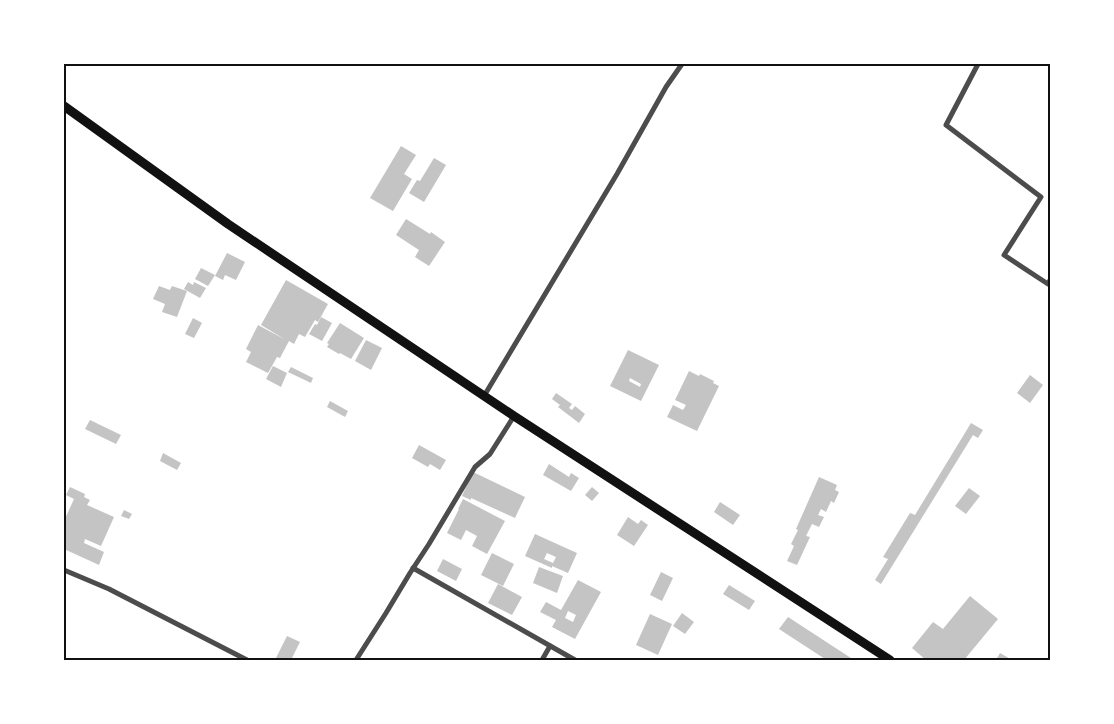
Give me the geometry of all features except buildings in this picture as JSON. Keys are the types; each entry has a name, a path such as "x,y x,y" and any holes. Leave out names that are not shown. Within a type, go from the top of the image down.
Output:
{"highway":[{"path":"64,106 228,224 484,396 890,660"}],"street":[{"path":"484,396 666,87 682,64"},
{"path":"978,64 946,125 1041,196 1004,255 1048,284 1050,280"},
{"path":"356,660 475,467 490,454 514,416"},
{"path":"413,568 574,660"},
{"path":"64,570 109,589 246,660"},
{"path":"542,660 550,646"}]}
